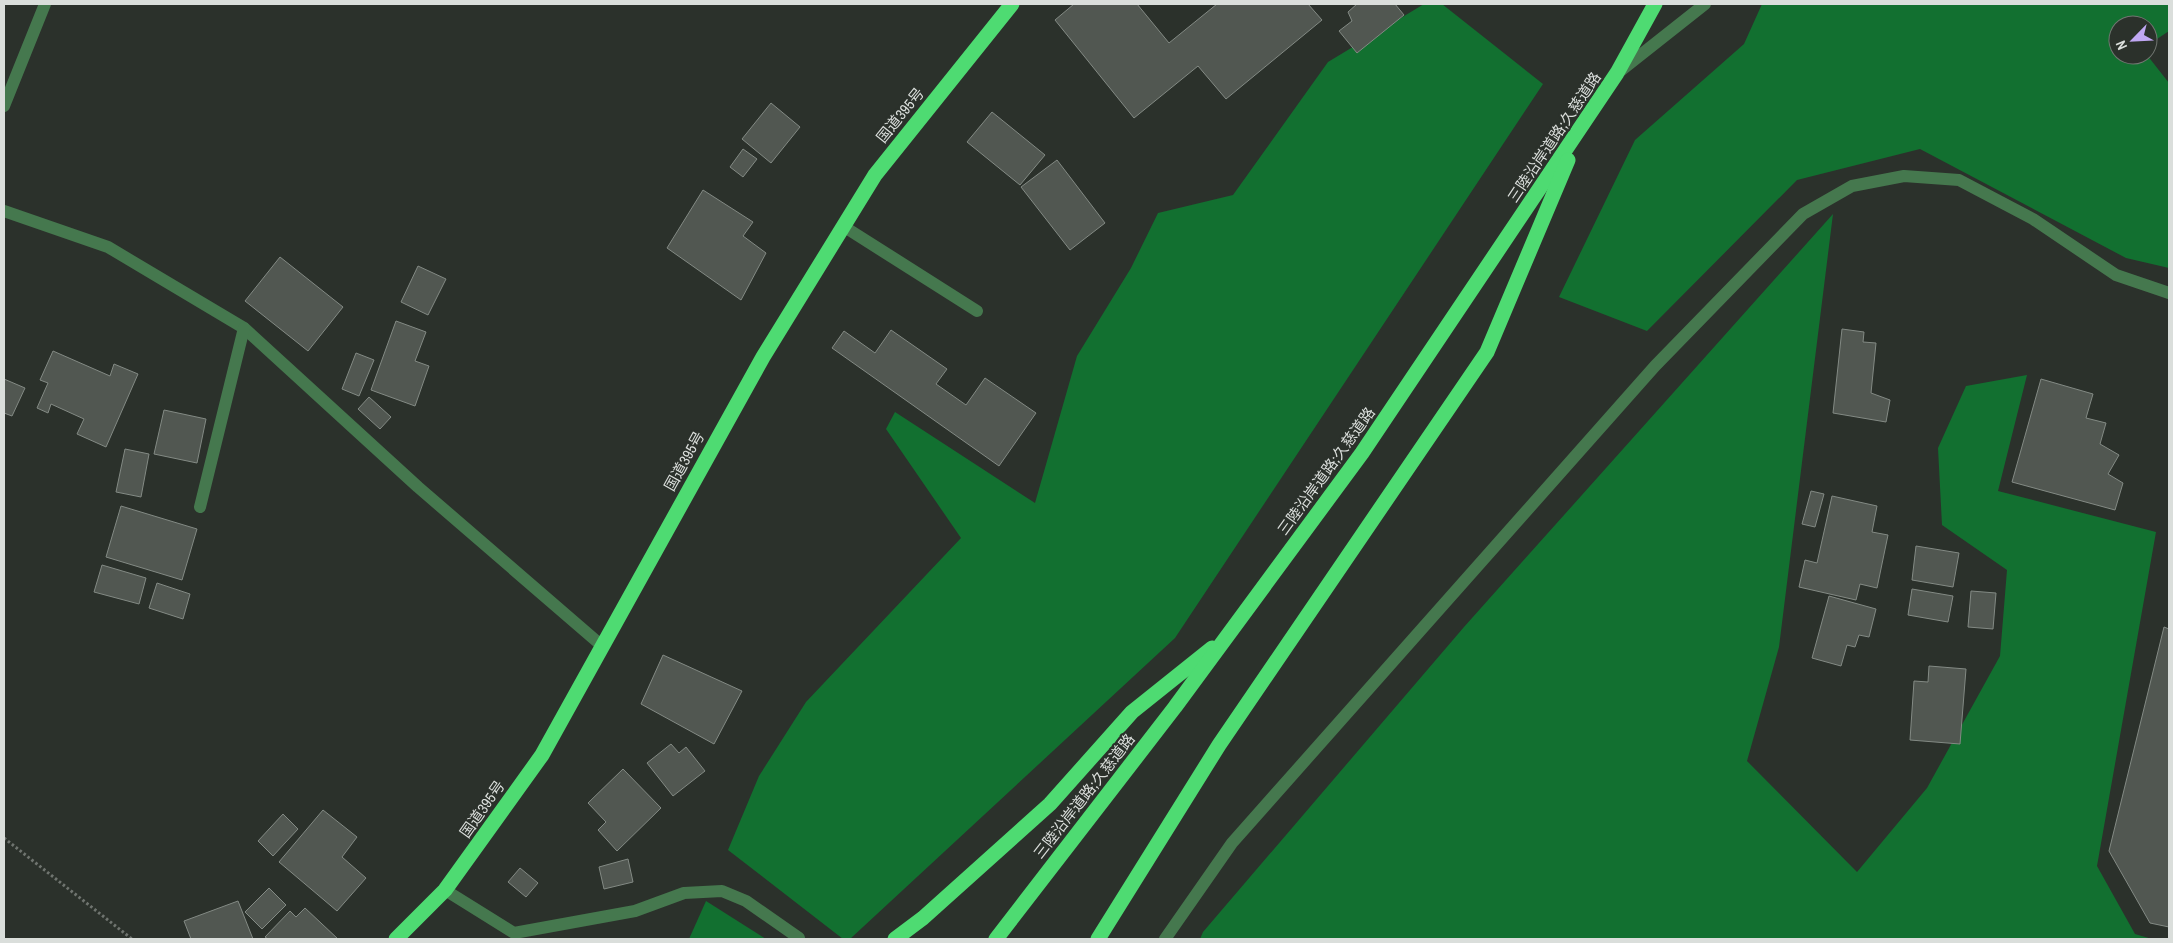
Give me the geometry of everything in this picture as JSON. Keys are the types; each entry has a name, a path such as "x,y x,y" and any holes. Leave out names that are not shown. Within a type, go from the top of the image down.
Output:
{"highway":[{"name":"国道395号","path":"396,939 445,890 542,755 601,645 763,357 843,226 875,175 1012,4"},
{"name":"三陸沿岸道路;久慈道路","path":"996,939 1175,707 1362,454 1618,73 1655,4"},
{"path":"1098,939 1219,745 1487,352 1581,128"},
{"path":"896,939 923,918 1050,804 1132,712 1229,634"}],"street":[{"path":"4,106 45,4"},
{"path":"1618,73 1705,4"},
{"path":"1165,939 1232,843 1655,366 1803,214 1852,186 1904,176 1959,180 2033,219 2116,275 2169,292"},
{"path":"4,211 108,247 244,328 418,488 601,645"},
{"path":"843,226 978,311"},
{"path":"200,507 244,328"},
{"path":"445,890 514,933 635,912 684,893 722,890 746,901 799,938"}],"path":[{"path":"4,838 132,939"}],"green space":[{"path":"1424,4 1442,4 1543,84 1175,638 850,939 843,939 728,850 759,776 806,702 961,538 886,429 895,412 1035,503 1077,356 1131,268 1158,213 1233,195 1328,62"},
{"path":"1762,4 2169,4 2169,31 2158,38 2158,15 2108,15 2108,65 2155,65 2169,83 2169,268 2126,258 1920,149 1797,180 1647,331 1559,297 1635,140 1744,44"},
{"path":"1833,214 1779,647 1747,761 1857,872 1927,788 2000,656 2007,570 1942,525 1938,448 1966,386 2027,375 1998,491 2156,532 2097,866 2135,934 2152,939 1200,939 1203,932 1464,627"},
{"path":"706,901 766,939 689,939"}],"building":[{"path":"1074,4 1137,4 1169,43 1217,4 1308,4 1322,20 1226,99 1198,66 1134,118 1055,20"},
{"path":"1357,4 1395,4 1404,15 1357,53 1339,31 1352,21 1348,12"},
{"path":"771,103 800,127 771,163 742,139"},
{"path":"992,112 1045,155 1020,185 967,142"},
{"path":"743,149 757,159 743,177 730,167"},
{"path":"1057,160 1105,223 1070,250 1021,187"},
{"path":"703,190 753,222 743,236 766,253 741,300 667,248"},
{"path":"280,257 343,307 308,351 245,301"},
{"path":"418,266 446,279 428,315 401,302"},
{"path":"396,321 426,332 415,361 429,366 415,406 371,390"},
{"path":"1842,329 1864,332 1863,342 1876,343 1871,393 1890,400 1886,422 1833,413"},
{"path":"891,330 947,369 936,384 966,405 985,378 1036,413 999,466 832,348 844,331 875,353"},
{"path":"53,351 110,376 114,364 138,374 106,447 77,434 84,419 51,404 48,413 37,408 48,383 40,380"},
{"path":"356,353 374,360 359,396 342,389"},
{"path":"4,379 25,388 12,416 4,413"},
{"path":"2041,379 2093,394 2086,418 2106,423 2100,444 2119,455 2108,474 2123,483 2115,510 2012,482"},
{"path":"369,397 391,417 380,429 358,409"},
{"path":"164,410 206,419 197,463 154,454"},
{"path":"125,449 149,454 141,497 116,492"},
{"path":"1811,491 1824,494 1815,527 1802,524"},
{"path":"1832,496 1877,506 1872,532 1888,535 1877,588 1860,584 1856,600 1799,587 1805,560 1817,563"},
{"path":"121,506 197,529 182,580 106,557"},
{"path":"1916,546 1959,553 1953,587 1912,580"},
{"path":"102,565 146,578 139,604 94,592"},
{"path":"157,583 190,594 183,619 149,608"},
{"path":"1912,589 1953,596 1948,622 1908,615"},
{"path":"1971,591 1996,593 1993,629 1968,627"},
{"path":"1829,596 1876,609 1869,637 1859,635 1855,647 1847,645 1841,666 1812,658"},
{"path":"2164,627 2169,629 2169,927 2150,923 2109,851"},
{"path":"663,655 742,691 714,744 641,704"},
{"path":"1929,666 1966,669 1960,744 1910,740 1914,681 1928,682"},
{"path":"671,744 679,753 686,747 705,771 673,796 647,763"},
{"path":"623,769 661,808 617,851 598,830 606,822 588,803"},
{"path":"323,810 357,837 342,857 366,878 337,911 279,862"},
{"path":"283,814 298,829 273,856 258,841"},
{"path":"628,859 633,882 604,889 599,867"},
{"path":"520,868 538,883 526,897 508,882"},
{"path":"269,888 286,905 262,929 245,912"},
{"path":"238,901 253,939 191,939 184,921"},
{"path":"305,908 338,939 268,939 265,937 290,911 296,917"}]}
